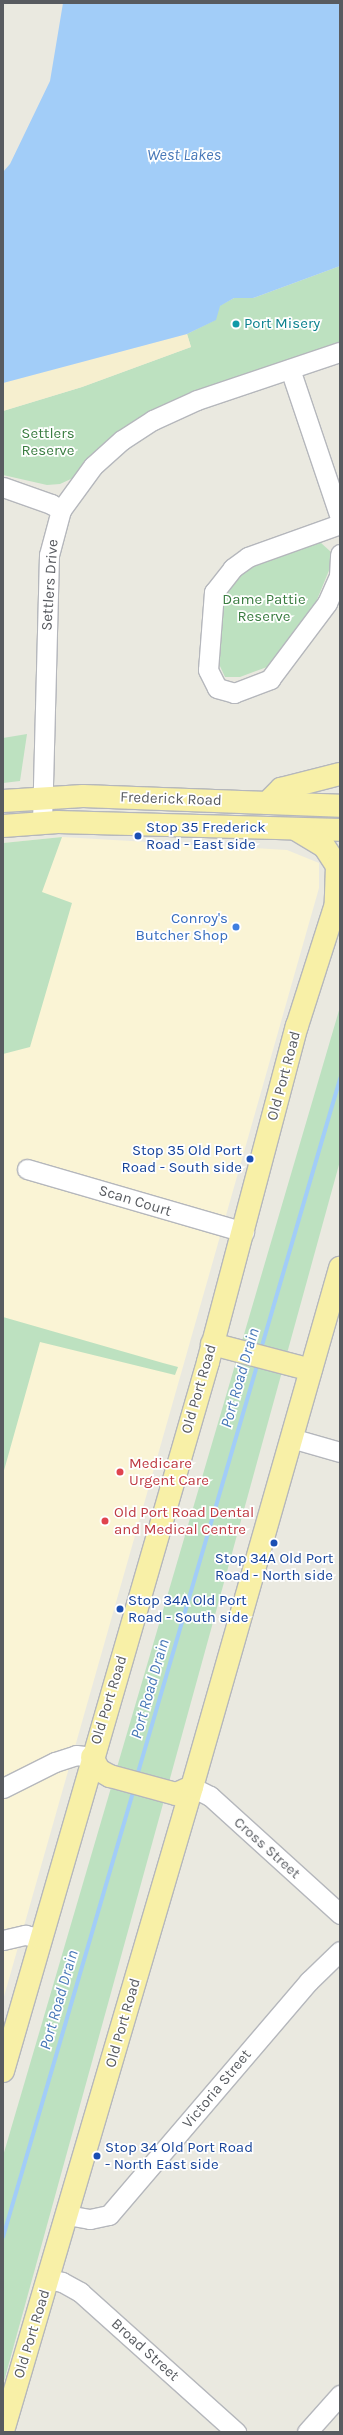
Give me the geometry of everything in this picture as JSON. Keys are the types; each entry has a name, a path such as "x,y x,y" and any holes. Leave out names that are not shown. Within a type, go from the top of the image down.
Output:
{"main road":[{"path":"267,803 281,789 340,774"},
{"name":"Frederick Road","path":"3,801 42,797 125,797 340,806"},
{"name":"Frederick Road","path":"3,826 42,823 340,830"},
{"name":"Old Port Road","path":"3,2071 244,1232 298,1026 338,896 337,866 324,846 297,830"},
{"name":"Old Port Road","path":"3,2431 192,1787 340,1268"},
{"path":"212,1344 311,1370"},
{"path":"92,1757 99,1770 110,1776 176,1794 192,1787"}],"street":[{"name":"Settlers Drive","path":"42,823 49,555 60,510 92,466 122,440 153,420 197,400 340,352"},
{"path":"290,369 340,518"},
{"path":"3,487 51,504 60,510"},
{"path":"340,524 248,557 233,568 214,592 208,670 217,688 234,693 270,679 327,603 339,576 340,554"},
{"name":"Scan Court","path":"27,1169 244,1232"},
{"path":"291,1438 340,1452"},
{"path":"3,1788 55,1762 76,1755 92,1757"},
{"name":"Cross Street","path":"192,1787 210,1796 340,1914"},
{"path":"3,1940 25,1934 41,1938"},
{"name":"Victoria Street","path":"67,2215 90,2219 109,2215 309,1981 340,1950"},
{"name":"Broad Street","path":"48,2279 62,2282 80,2292 236,2432"},
{"path":"308,2432 340,2395"}],"shaded area":[{"path":"62,837 287,850 319,863 319,888 3,2000 3,843"}],"green space":[{"name":"Settlers Reserve","path":"340,266 340,345 175,402 73,478 60,484 47,485 3,475 3,411 82,387 191,347 187,334 215,320 219,306 234,298 253,298"},
{"name":"Dame Pattie Reserve","path":"320,542 331,552 330,568 314,607 267,667 240,677 225,677 219,664 223,598 234,580 250,565"},
{"path":"27,734 20,781 3,783 3,738"},
{"path":"62,837 42,892 72,903 30,1047 3,1054 3,843"},
{"path":"340,1007 340,1161 3,2385 3,2156"},
{"path":"3,1317 178,1367 175,1375 40,1342 3,1474"}],"sand":[{"path":"187,334 191,347 82,387 3,411 3,383"}],"water":[{"name":"West Lakes","path":"63,3 340,3 340,266 253,298 234,298 220,306 216,320 187,334 3,383 3,172 10,164 50,81"}],"waterway":[{"name":"Port Road Drain","path":"261,1349 340,1078"},
{"name":"Port Road Drain","path":"137,1776 258,1362"},
{"name":"Port Road Drain","path":"3,2237 134,1788"}],"place":[{"name":"Port Misery","path":"236,324"},
{"name":"Stop 35 Frederick Road - East side","path":"138,836"},
{"name":"Conroy's Butcher Shop","path":"236,927"},
{"name":"Stop 35 Old Port Road - South side","path":"250,1159"},
{"name":"Medicare Urgent Care","path":"120,1472"},
{"name":"Old Port Road Dental and Medical Centre","path":"105,1521"},
{"name":"Stop 34A Old Port Road - North side","path":"274,1543"},
{"name":"Stop 34A Old Port Road - South side","path":"120,1609"},
{"name":"Stop 34 Old Port Road - North East side","path":"97,2156"}]}
